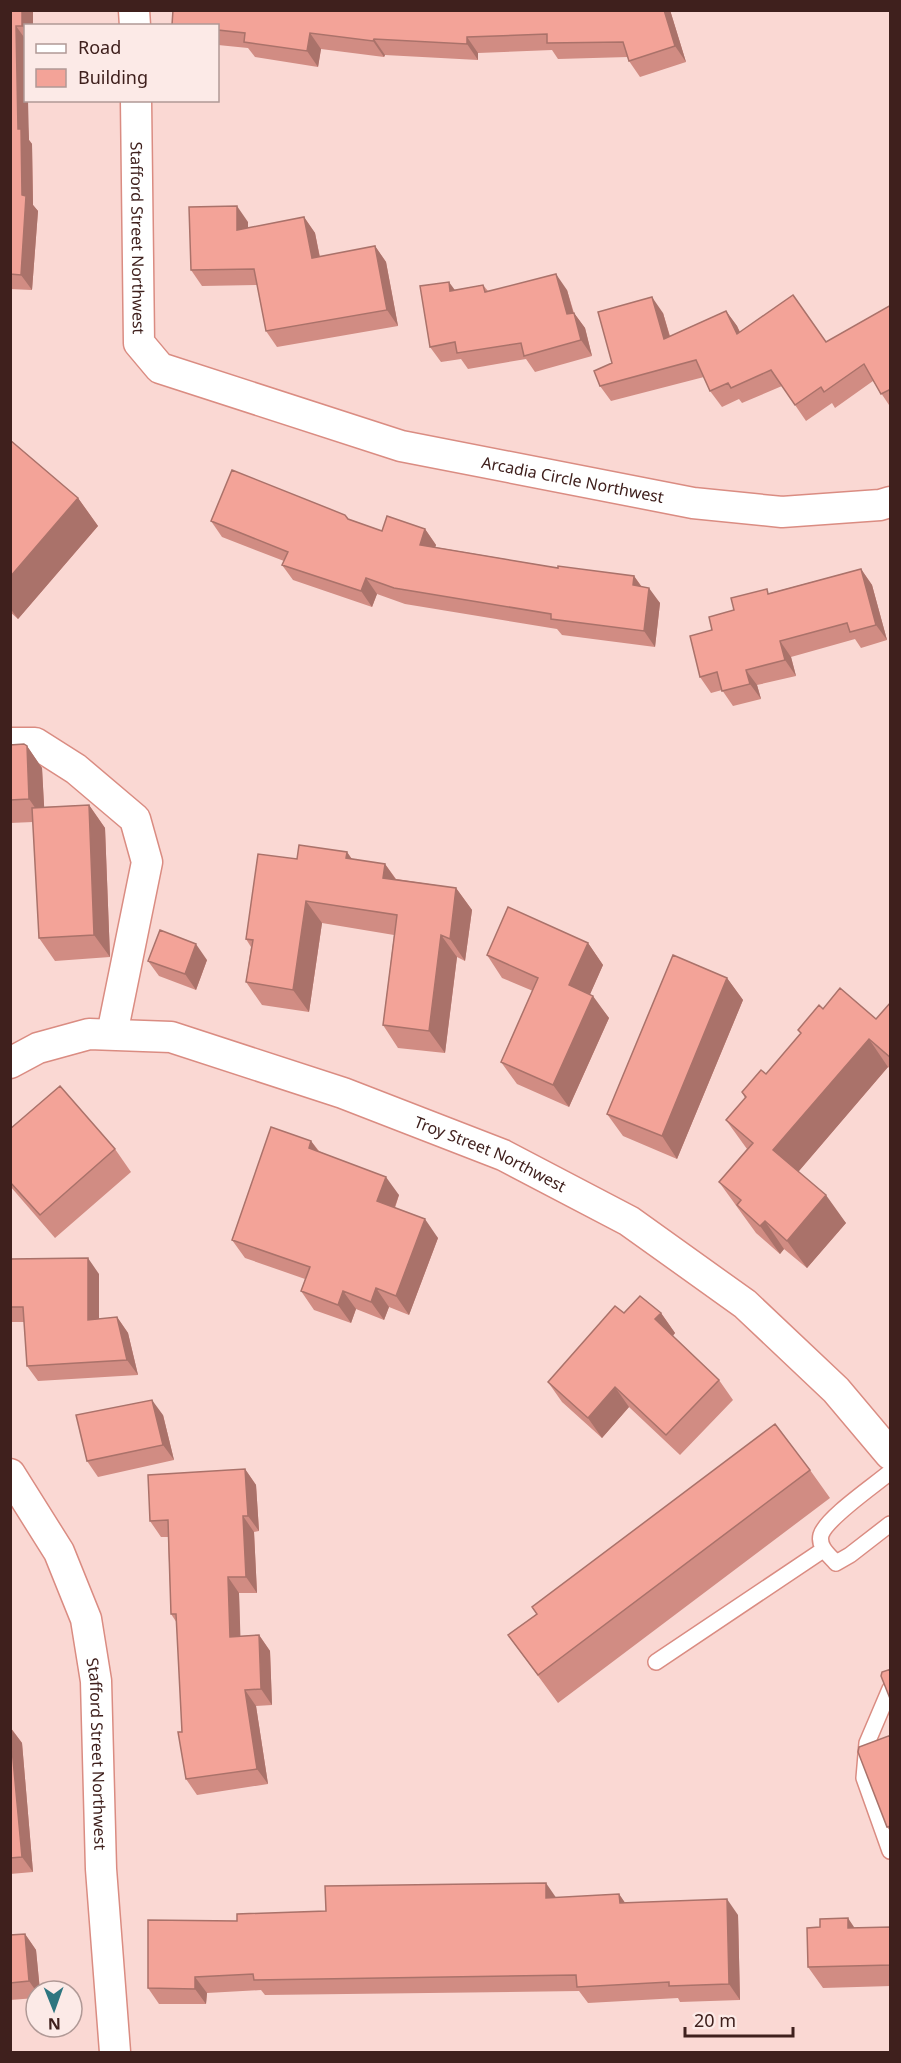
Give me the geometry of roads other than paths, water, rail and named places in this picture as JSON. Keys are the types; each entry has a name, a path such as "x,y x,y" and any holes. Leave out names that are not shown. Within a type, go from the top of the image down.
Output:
{"street":[{"name":"Stafford Street Northwest","path":"136,102 139,343 160,368 262,401"},
{"name":"Arcadia Circle Northwest","path":"262,401 401,446 693,503 782,512 880,505 891,502"},
{"path":"10,742 35,743 76,769 135,819 147,862 112,1035"},
{"name":"Troy Street Northwest","path":"10,1063 38,1048 89,1034 171,1037 343,1093 503,1155 629,1221 745,1305 836,1390 891,1454"},
{"name":"Stafford Street Northwest","path":"10,1474 59,1552 86,1619 96,1681 101,1869 115,2052"}],"lane":[{"path":"891,1472 828,1522 820,1537 823,1550 836,1563 891,1524"},
{"path":"656,1662 823,1550"},
{"path":"891,1689 867,1743 864,1778 891,1851"}]}
